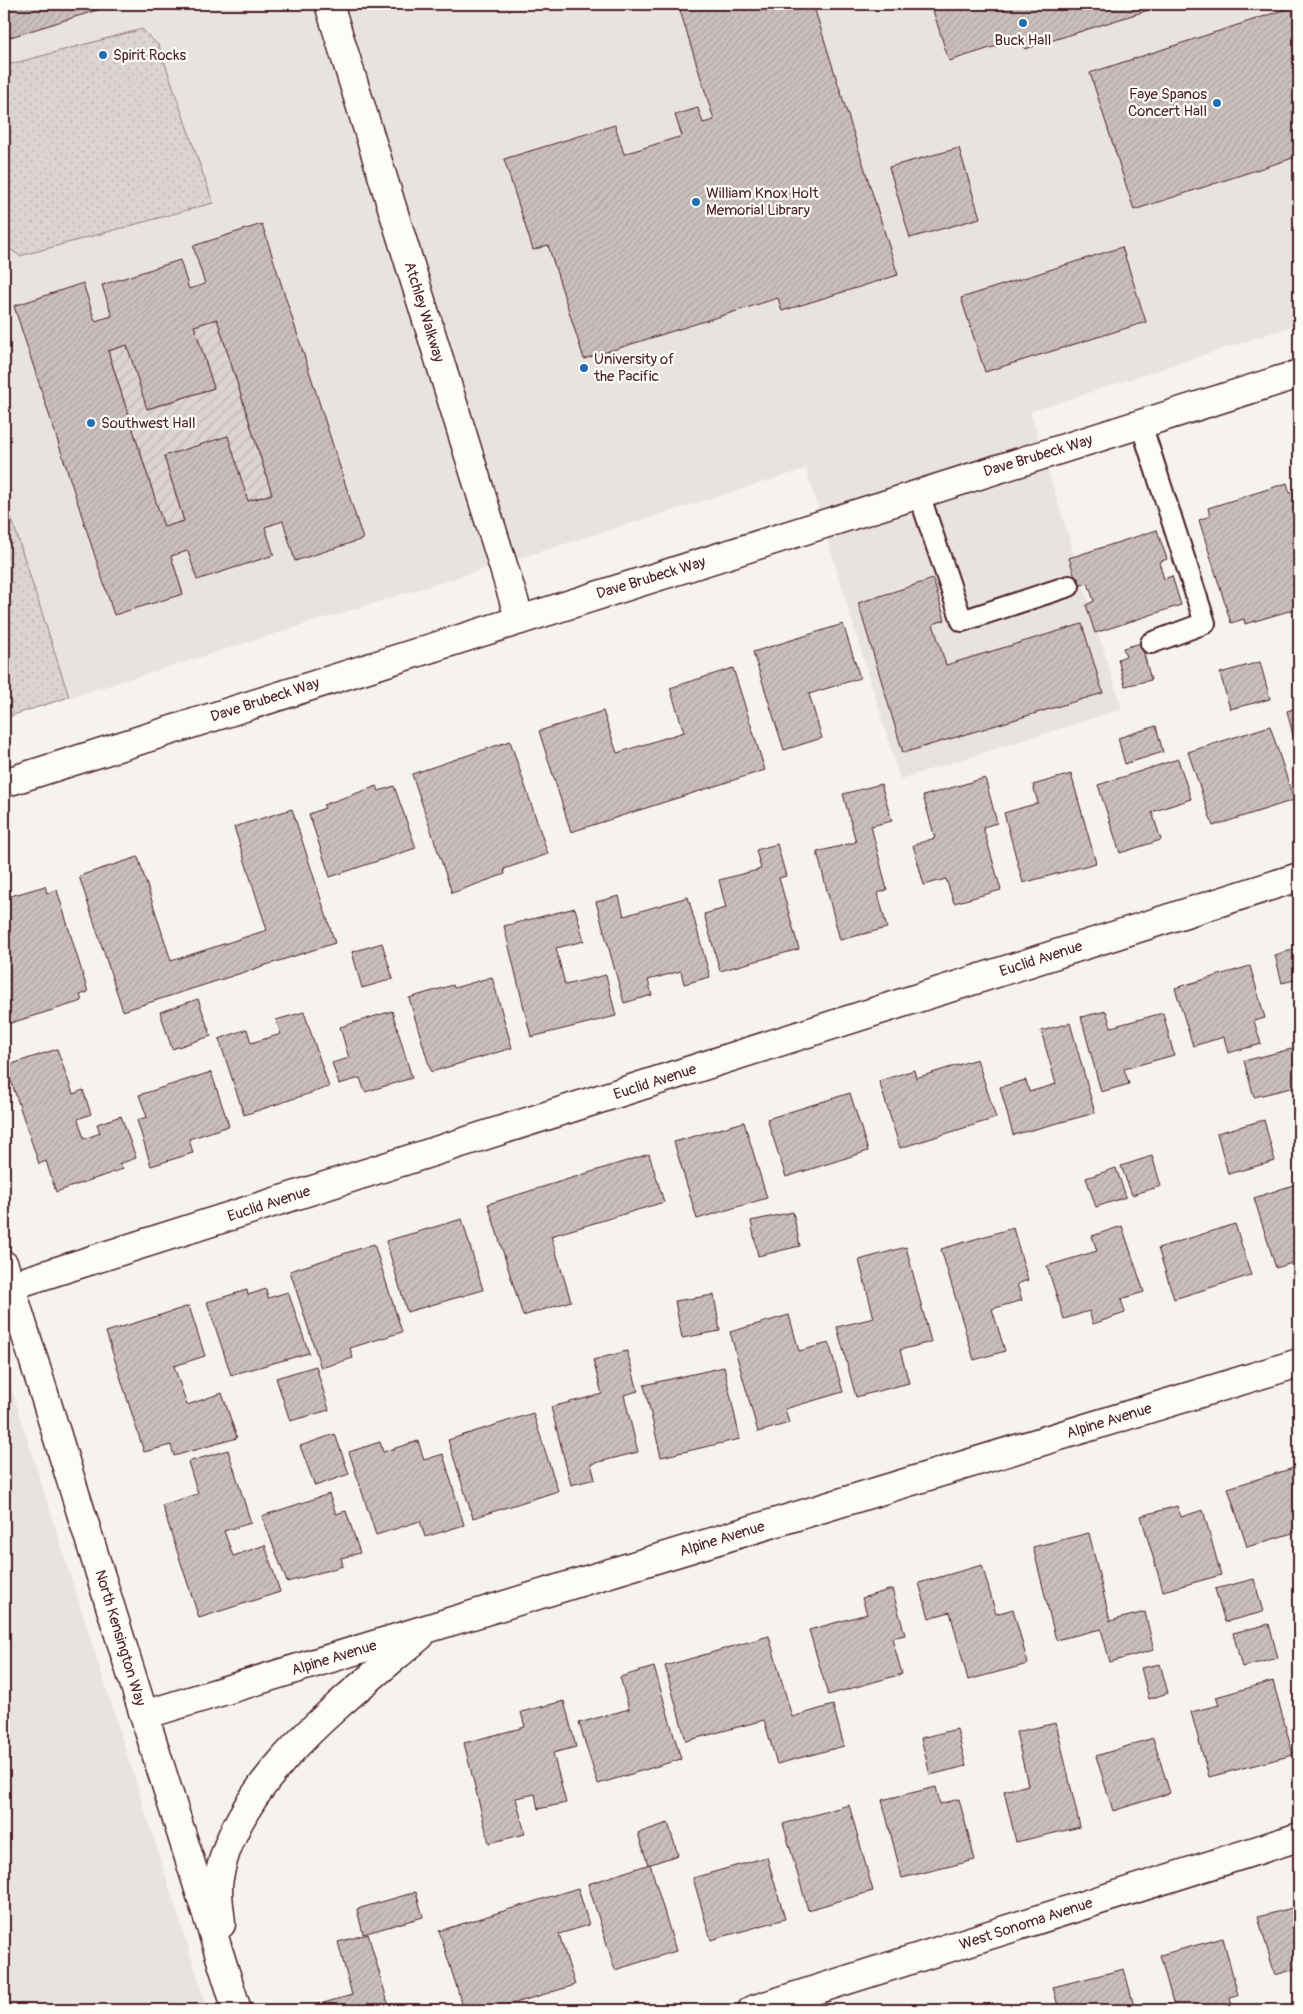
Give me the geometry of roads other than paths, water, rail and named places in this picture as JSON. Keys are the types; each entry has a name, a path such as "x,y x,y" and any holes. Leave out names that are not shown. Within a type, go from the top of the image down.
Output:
{"street":[{"name":"Atchley Walkway","path":"329,4 520,620"},
{"name":"Dave Brubeck Way","path":"4,783 1299,374"},
{"name":"Euclid Avenue","path":"7,1276 1299,878"},
{"name":"North Kensington Way","path":"7,1276 237,2010"},
{"name":"Alpine Avenue","path":"144,1716 1299,1363"},
{"path":"224,1968 218,1880 226,1850 242,1814 277,1768 327,1716 427,1629"},
{"name":"West Sonoma Avenue","path":"752,2010 1299,1837"}],"lane":[{"path":"1141,424 1204,623 1151,643"},
{"path":"919,494 962,621 1068,586"}],"place":[{"name":"Buck Hall","path":"1023,23"},
{"name":"Spirit Rocks","path":"103,55"},
{"name":"Faye Spanos Concert Hall","path":"1217,103"},
{"name":"William Knox Holt Memorial Library","path":"696,202"},
{"name":"University of the Pacific","path":"584,368"},
{"name":"Southwest Hall","path":"91,423"}]}
